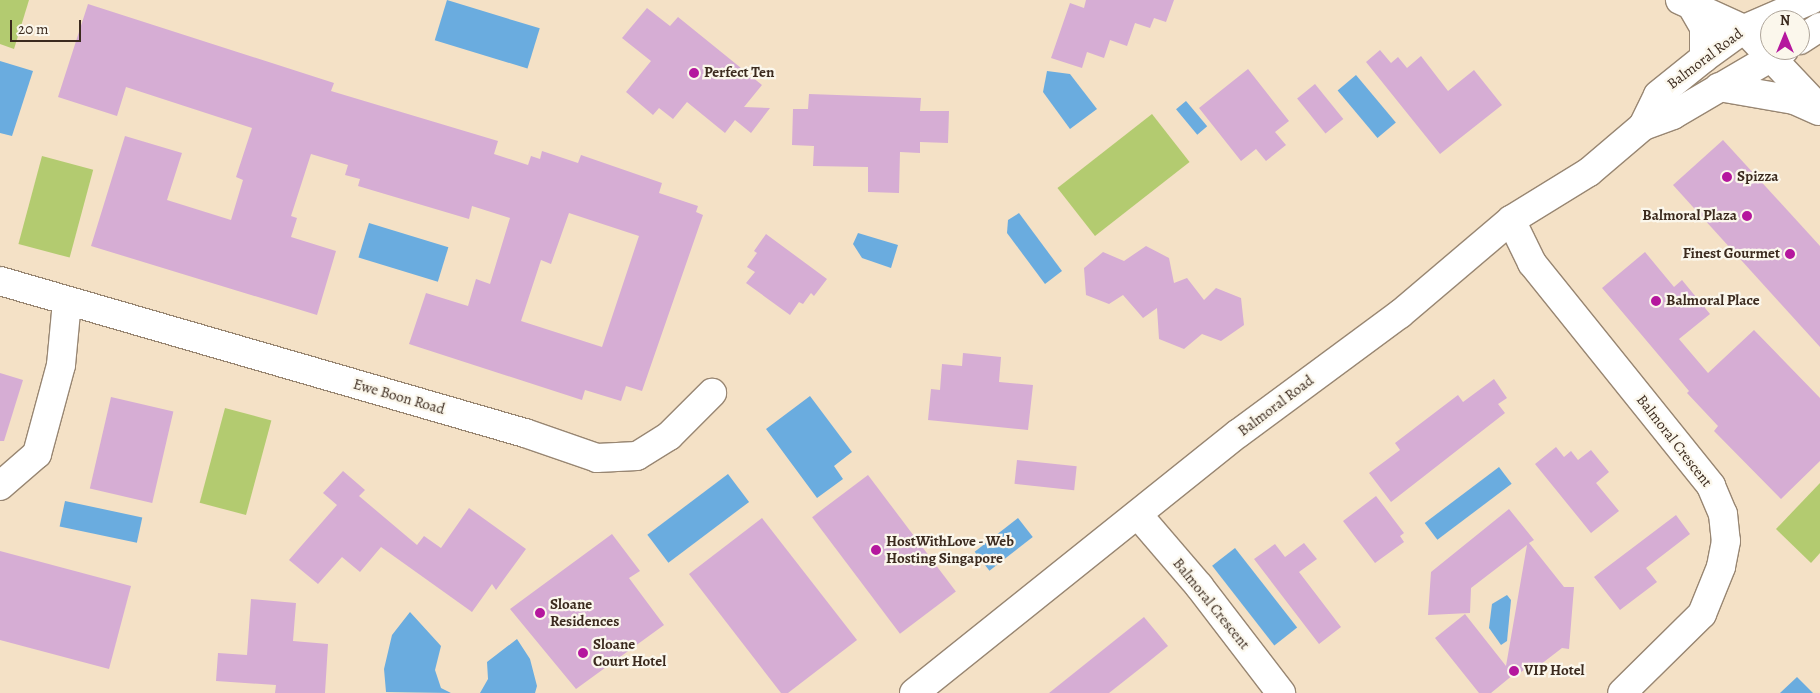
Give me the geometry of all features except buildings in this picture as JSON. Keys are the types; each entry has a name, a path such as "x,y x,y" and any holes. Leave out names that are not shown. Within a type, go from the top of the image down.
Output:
{"main road":[{"path":"1685,2 1744,29 1760,41"},
{"path":"1685,2 1704,28 1704,58"},
{"name":"Balmoral Road","path":"1642,126 1658,95 1704,58 1744,29 1799,6"},
{"name":"Balmoral Road","path":"914,693 1139,516 1239,433 1400,314 1511,220 1589,172 1642,126 1673,115 1767,60"},
{"path":"1782,60 1820,110"},
{"path":"1719,87 1794,100 1820,110"},
{"name":"Balmoral Crescent","path":"1511,220 1532,263 1711,486 1723,514 1726,541 1721,567 1702,614 1622,693"},
{"name":"Ewe Boon Road","path":"0,281 515,430 597,458 637,456 669,436 712,393"},
{"path":"0,486 37,454 61,365 67,301"},
{"name":"Balmoral Crescent","path":"1139,516 1199,586 1281,693"}],"green space":[{"path":"0,0 29,0 14,49 0,44"},
{"path":"1152,114 1190,162 1095,236 1057,188"},
{"path":"42,156 93,170 70,258 18,244"},
{"path":"225,408 271,420 246,515 200,503"},
{"path":"1820,483 1820,553 1811,563 1776,529"}],"water":[{"path":"447,0 540,28 527,69 435,40"},
{"path":"0,61 33,71 12,136 0,133"},
{"path":"1047,71 1070,74 1097,109 1070,129 1043,92"},
{"path":"1356,75 1396,122 1377,138 1338,90"},
{"path":"1186,101 1207,126 1197,135 1176,109"},
{"path":"1019,213 1062,271 1045,284 1007,233 1008,220"},
{"path":"369,223 448,247 438,282 358,257"},
{"path":"858,233 898,245 891,268 862,258 853,244"},
{"path":"810,396 852,452 834,466 843,479 817,498 766,429"},
{"path":"1499,467 1512,484 1437,540 1425,523"},
{"path":"728,474 749,502 668,563 647,535"},
{"path":"65,501 142,517 137,543 60,526"},
{"path":"1018,518 1033,537 989,571 975,552"},
{"path":"1235,548 1297,628 1274,645 1212,566"},
{"path":"1507,595 1511,600 1507,641 1501,645 1489,628 1492,604"},
{"path":"410,612 441,646 435,670 441,688 451,693 386,692 384,669 392,635"},
{"path":"517,639 530,659 537,686 535,693 480,693 488,679 487,662"},
{"path":"1797,677 1813,693 1780,693"}],"place":[{"name":"Perfect Ten","path":"694,73"},
{"name":"Spizza","path":"1727,177"},
{"name":"Balmoral Plaza","path":"1747,216"},
{"name":"Finest Gourmet","path":"1790,254"},
{"name":"Balmoral Place","path":"1656,301"},
{"name":"HostWithLove - Web Hosting Singapore","path":"876,550"},
{"name":"Sloane Residences","path":"540,613"},
{"name":"Sloane Court Hotel","path":"583,653"},
{"name":"VIP Hotel","path":"1514,671"}]}
